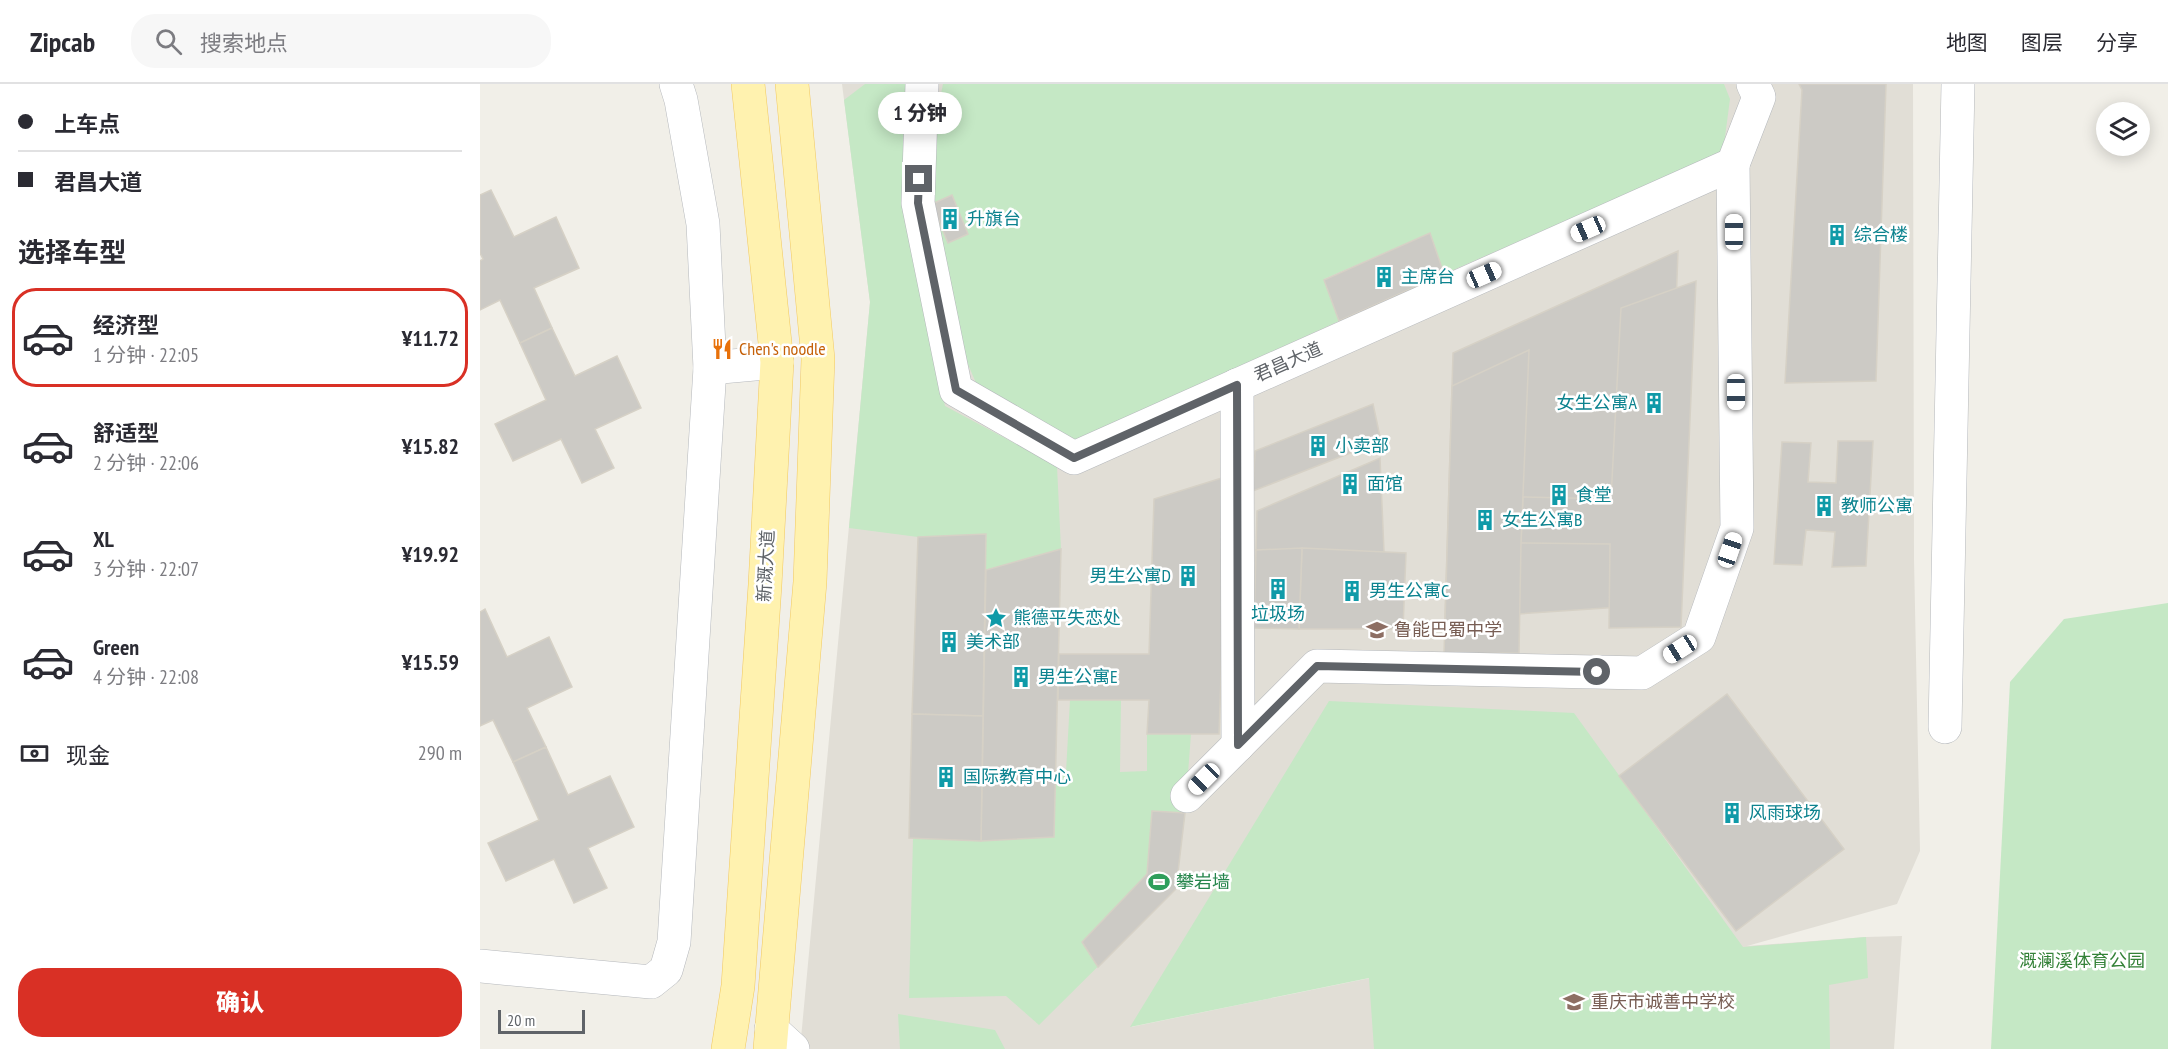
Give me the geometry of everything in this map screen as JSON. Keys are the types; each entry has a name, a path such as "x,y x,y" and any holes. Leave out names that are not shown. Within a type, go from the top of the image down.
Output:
{"main road":[{"name":"新溉大道","path":"728,1049 738,986 766,573 777,362 748,84"},
{"path":"778,1042 810,582 818,359 792,84"}],"street":[{"path":"480,966 651,982 666,970 674,942 710,368 703,225 681,100 676,84"},
{"name":"君昌大道","path":"922,84 918,203 956,390 1074,458 1733,164"},
{"path":"1187,796 1317,666 1642,673 1700,637 1737,528 1733,164 1758,97 1753,84"},
{"path":"1945,727 1958,84"},
{"path":"710,368 777,362"},
{"path":"1237,385 1238,745"}],"shaded area":[{"name":"鲁能巴蜀中学","path":"842,84 1913,84 1914,559 1920,851 1897,904 1747,946 1902,936 1894,1049 800,1049 870,302","holes":["1574,713 1370,978 1131,1027"]}],"green space":[{"path":"865,84 905,84 906,208 945,406 1057,466 1061,549 986,570 986,535 918,537 849,528 870,302 844,100"},
{"path":"943,84 1724,84 1730,99 1723,152 1444,274 1430,233 1324,279 1339,321 1071,443 976,383 958,341 925,206 932,137","holes":["952,195 968,234 948,243 932,204"]},
{"name":"溉澜溪体育公园","path":"2168,603 2168,1049 1991,1049 2010,682 2064,619"},
{"path":"1070,700 1121,700 1120,772 1147,771 1147,734 1191,734 1176,889 1039,1025 1006,996 909,998 913,838 981,841 1054,837 1056,773 1066,772"},
{"path":"1329,701 1574,713 1743,947 1866,937 1868,978 1829,985 1830,1049 1374,1049 1369,978 1130,1027"},
{"path":"898,1014 995,1030 1005,1049 900,1049"}],"building":[{"name":"综合楼","path":"1799,84 1886,84 1876,381 1785,383 1802,90"},
{"path":"491,190 514,237 556,217 579,268 534,288 552,328 520,343 500,300 480,310 480,261 483,259 480,253 480,195"},
{"name":"升旗台","path":"952,195 968,234 948,243 932,204"},
{"name":"主席台","path":"1430,233 1444,274 1339,321 1324,280"},
{"name":"食堂","path":"1678,251 1665,604 1445,619 1453,353"},
{"name":"女生公寓A","path":"1696,281 1681,627 1609,628 1610,544 1521,543 1523,497 1611,499 1621,308"},
{"path":"552,328 575,376 617,356 641,408 595,429 614,468 582,483 561,439 513,461 495,424 546,400 520,343"},
{"name":"女生公寓B","path":"1529,350 1519,653 1444,654 1452,386"},
{"name":"小卖部","path":"1373,404 1381,441 1253,491 1255,451"},
{"name":"教师公寓","path":"1838,441 1873,441 1866,566 1832,567 1835,532 1806,530 1802,565 1774,564 1782,442 1811,443 1808,482 1836,483"},
{"name":"面馆","path":"1380,458 1384,552 1256,550 1257,511"},
{"name":"男生公寓D","path":"1228,476 1219,734 1147,734 1149,700 1058,700 1059,654 1149,654 1154,499"},
{"name":"美术部","path":"986,534 983,716 912,714 918,537"},
{"name":"男生公寓C","path":"1302,548 1406,553 1403,629 1299,629"},
{"name":"垃圾场","path":"1302,548 1299,629 1254,628 1256,550"},
{"name":"男生公寓E","path":"1061,549 1054,837 981,841 986,570"},
{"path":"485,609 507,657 549,637 572,687 527,708 546,747 513,762 493,720 480,726 480,612"},
{"name":"风雨球场","path":"1727,694 1844,849 1736,931 1619,776"},
{"name":"国际教育中心","path":"912,714 983,716 981,841 909,838"},
{"path":"546,747 568,795 610,776 634,827 588,848 607,888 574,903 554,859 506,881 488,843 539,820 513,762"},
{"name":"攀岩墙","path":"1152,811 1185,813 1176,889 1098,967 1082,942 1147,874"}],"place":[{"name":"升旗台","path":"950,219"},
{"name":"综合楼","path":"1837,235"},
{"name":"主席台","path":"1384,277"},
{"name":"Chen's noodle","path":"722,349"},
{"name":"女生公寓A","path":"1654,403"},
{"name":"小卖部","path":"1318,446"},
{"name":"面馆","path":"1350,484"},
{"name":"食堂","path":"1559,495"},
{"name":"教师公寓","path":"1824,506"},
{"name":"女生公寓B","path":"1485,520"},
{"name":"男生公寓D","path":"1188,576"},
{"name":"垃圾场","path":"1278,589"},
{"name":"男生公寓C","path":"1352,591"},
{"name":"熊德平失恋处","path":"996,618"},
{"name":"鲁能巴蜀中学","path":"1377,630"},
{"name":"美术部","path":"949,642"},
{"name":"男生公寓E","path":"1021,677"},
{"name":"国际教育中心","path":"946,777"},
{"name":"风雨球场","path":"1732,813"},
{"name":"攀岩墙","path":"1159,882"},
{"name":"重庆市诚善中学校","path":"1574,1002"}],"route":[{"path":"919,179 918,203 956,390 1074,458 1237,385 1238,745 1317,666 1597,672"}]}
